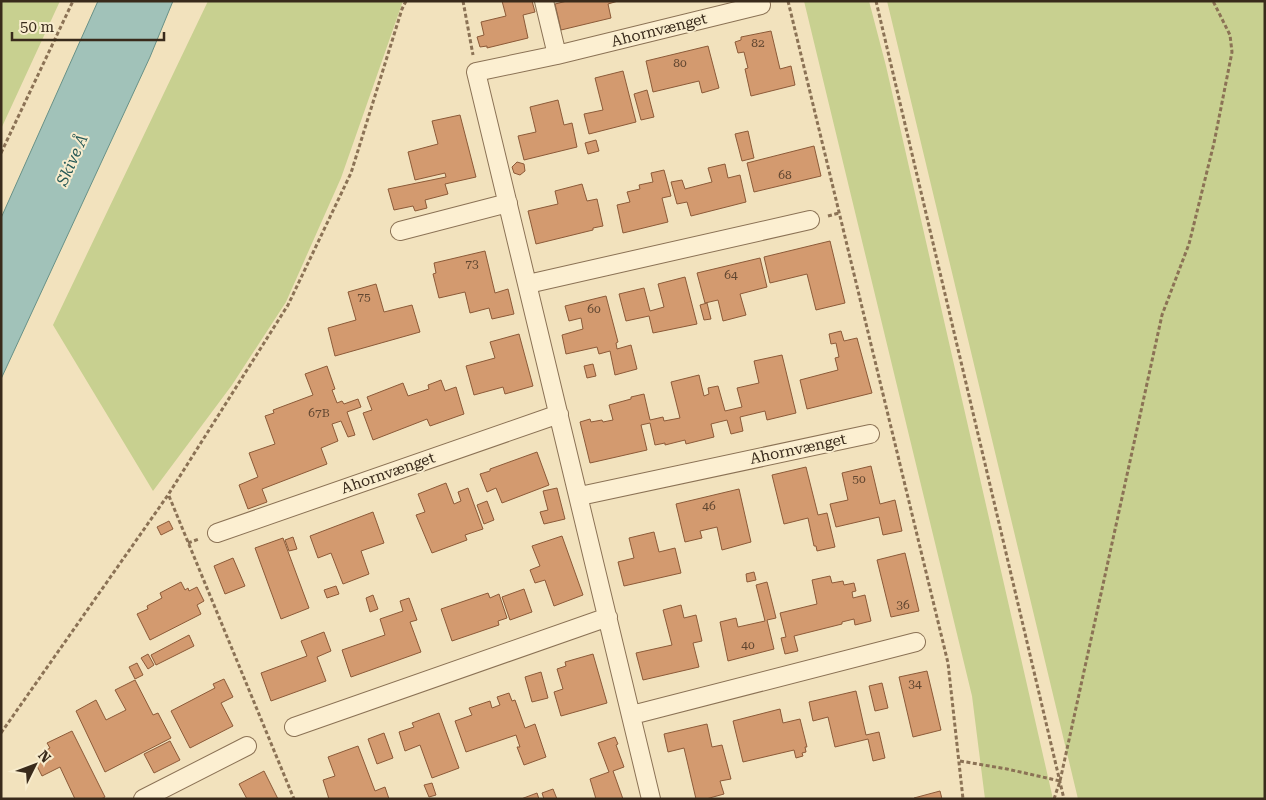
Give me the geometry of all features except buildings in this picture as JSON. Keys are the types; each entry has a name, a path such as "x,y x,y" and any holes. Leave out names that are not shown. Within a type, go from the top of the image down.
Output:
{"street":[{"path":"544,1 557,55"},
{"name":"Ahornvænget","path":"476,72 557,55 761,5"},
{"path":"476,72 652,799"},
{"path":"400,231 508,203"},
{"path":"528,284 810,220"},
{"name":"Ahornvænget","path":"217,533 559,414"},
{"name":"Ahornvænget","path":"580,496 870,434"},
{"path":"294,727 608,617"},
{"path":"632,715 916,642"},
{"path":"143,799 247,746"}],"path":[{"path":"1,153 73,1"},
{"path":"1,733 168,495 288,305 351,173 406,1"},
{"path":"463,1 476,72"},
{"path":"788,1 948,663 963,799"},
{"path":"876,1 1064,799"},
{"path":"1054,799 1060,781 1162,315 1188,244 1214,143 1232,52 1230,35 1213,1"},
{"path":"168,495 294,799"},
{"path":"247,746 294,727"},
{"path":"960,762 1007,769 1060,781"}],"green space":[{"path":"1,1 60,1 1,129"},
{"path":"208,1 403,1 341,178 286,302 232,385 153,491 53,325"},
{"path":"804,1 869,1 886,66 1053,799 985,799 972,696"},
{"path":"887,1 1265,1 1265,799 1078,799"}],"water":[{"name":"Skive Å","path":"98,1 173,1 150,57 1,379 1,218"}]}
